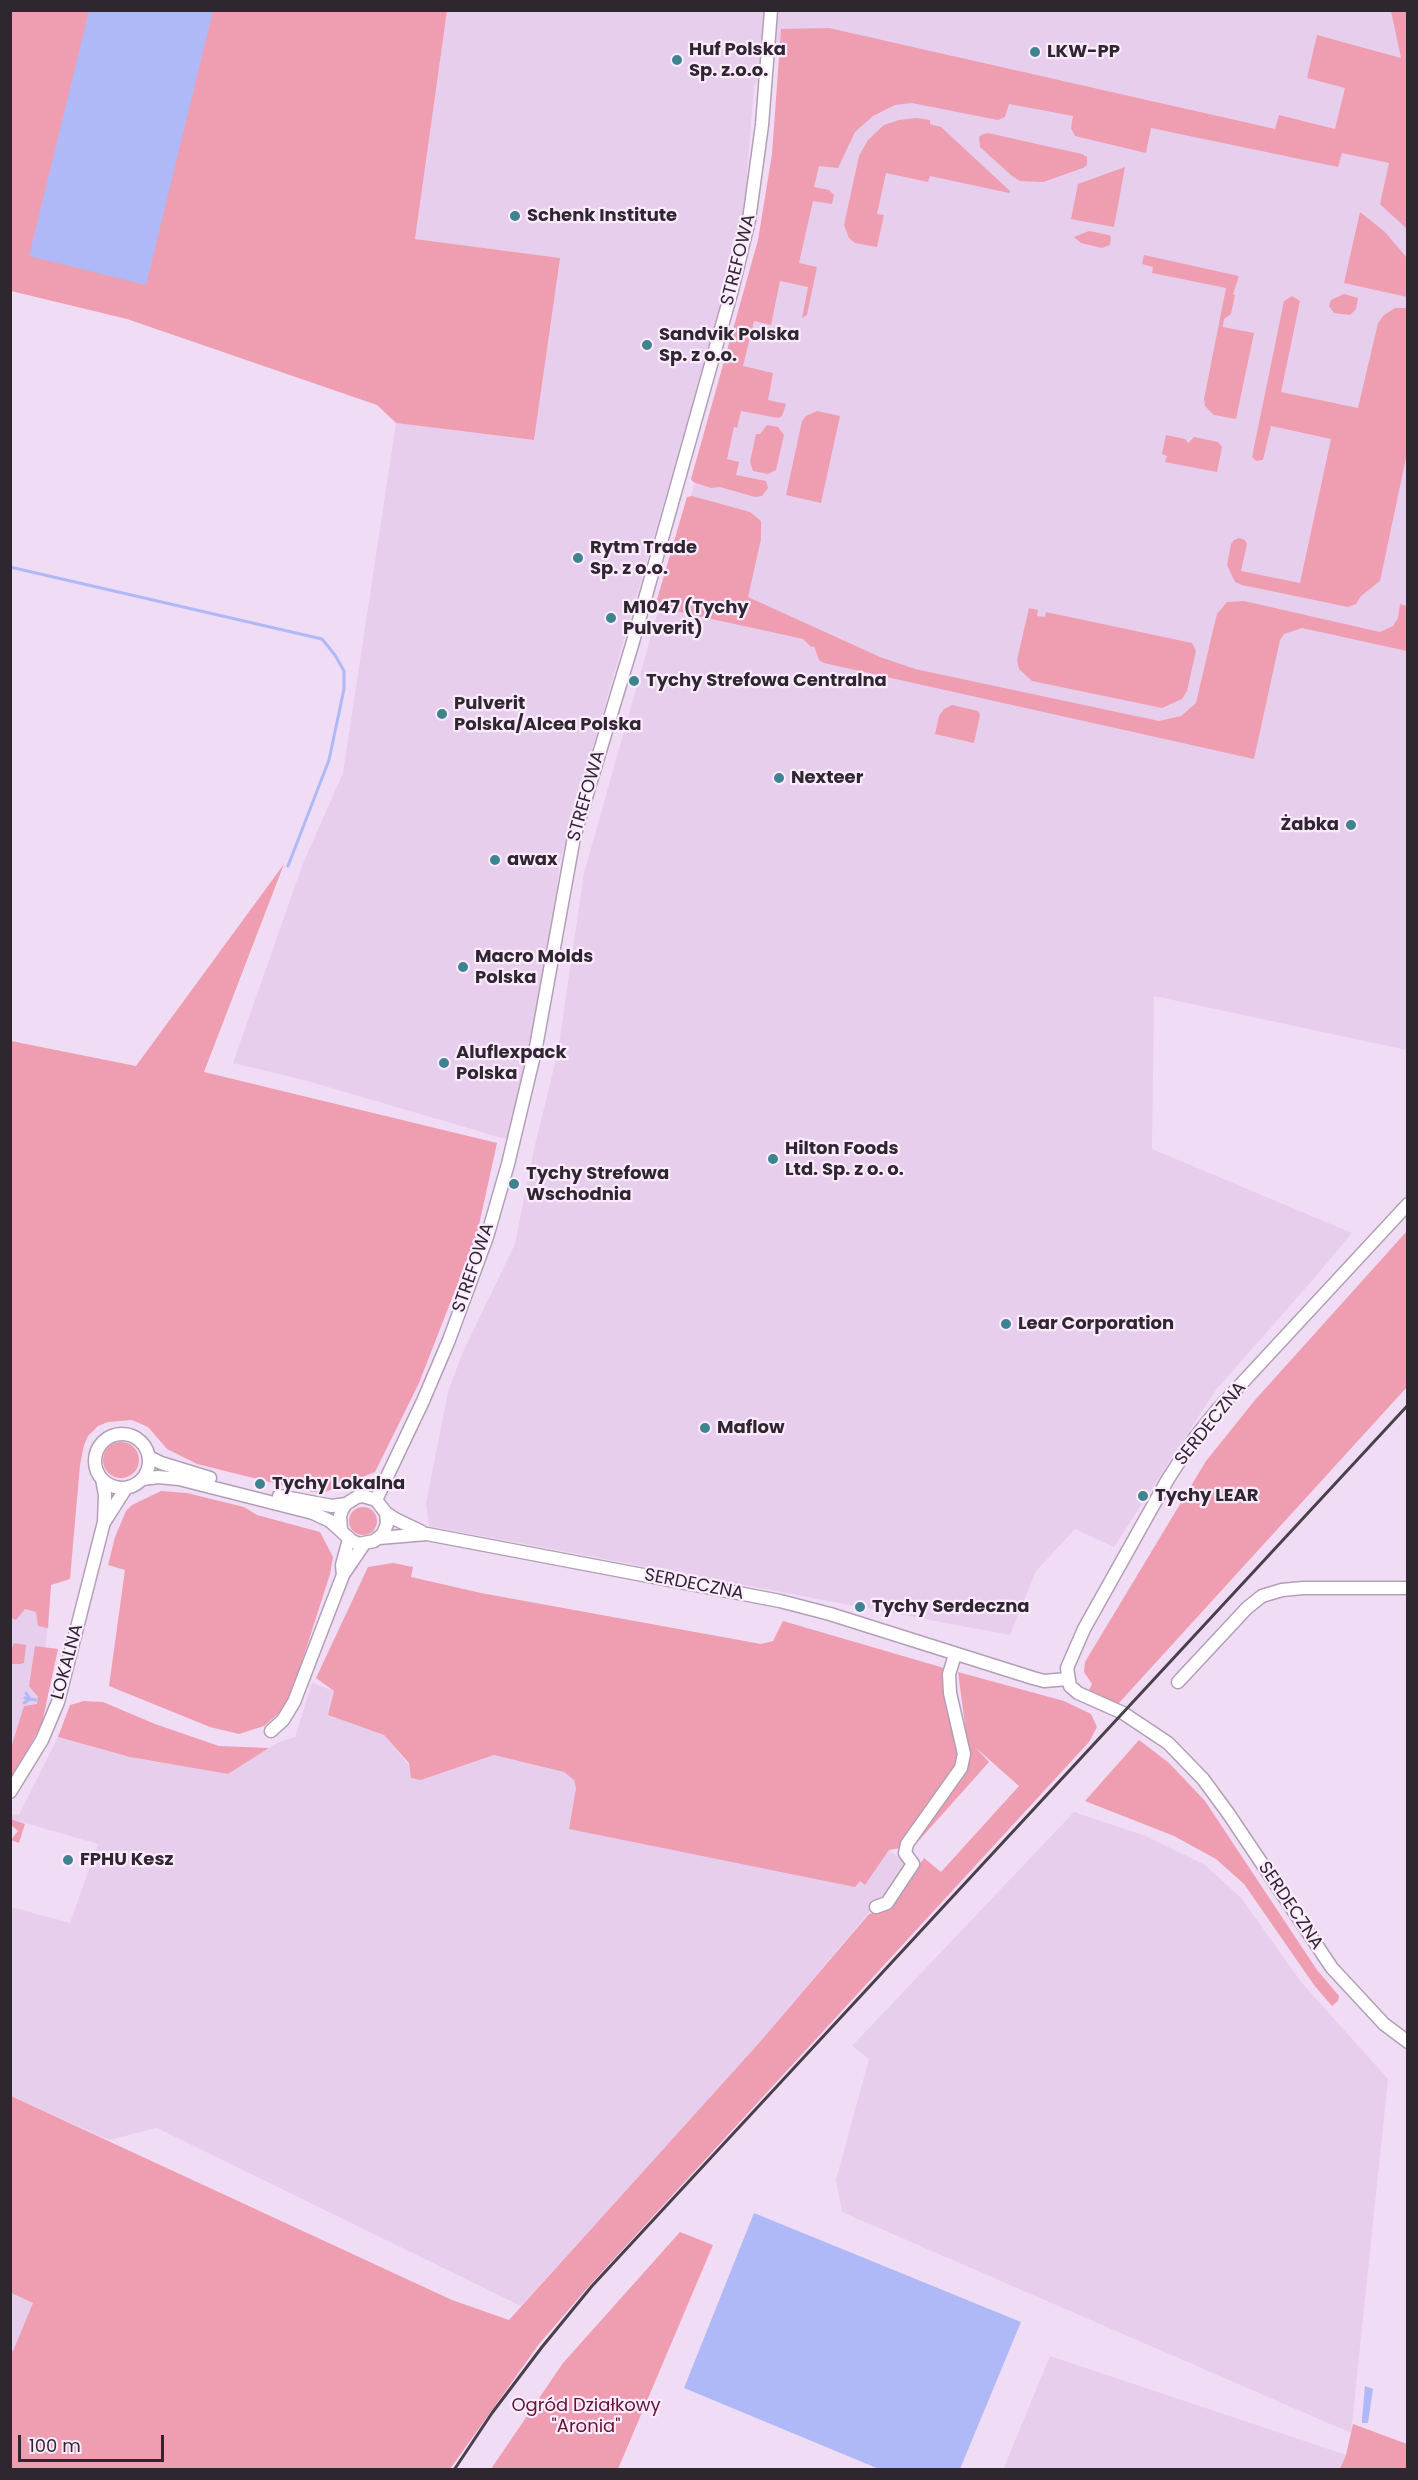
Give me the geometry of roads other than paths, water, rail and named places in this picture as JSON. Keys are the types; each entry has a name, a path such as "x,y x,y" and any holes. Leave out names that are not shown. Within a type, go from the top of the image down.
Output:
{"street":[{"name":"STREFOWA","path":"376,1500 449,1340 487,1237 506,1173 535,1053 574,837 632,645 735,279 753,198 762,124 771,10"},
{"name":"SERDECZNA","path":"1407,1204 1218,1410 1188,1447 1084,1629 1067,1668 1070,1686 1078,1693 1123,1713 1168,1743 1203,1779 1228,1812 1332,1968 1384,2024 1407,2042"},
{"path":"122,1433 137,1437 147,1449 149,1456 150,1464 143,1479 138,1484 126,1488 115,1488 102,1479 95,1465 97,1450 101,1443 114,1434 122,1433"},
{"path":"149,1456 187,1472 290,1499 332,1506 346,1504"},
{"path":"143,1479 158,1477 179,1479 313,1513 330,1521 345,1534 364,1544"},
{"name":"LOKALNA","path":"10,1792 42,1740 58,1702 104,1522 105,1495 102,1479"},
{"name":"LOKALNA","path":"104,1522 126,1488"},
{"path":"271,1731 283,1720 294,1702 343,1575 364,1544 379,1538 387,1524 386,1513 376,1500 363,1496 351,1500 346,1504 340,1516 345,1534 343,1575"},
{"name":"SERDECZNA","path":"386,1513 427,1534 793,1604 1044,1681 1068,1679"},
{"name":"SERDECZNA","path":"379,1538 427,1534"},
{"path":"1178,1682 1247,1608 1262,1596 1282,1590 1303,1588 1407,1588"},
{"path":"876,1907 887,1904 913,1864 905,1852 907,1844 961,1768 964,1754 949,1674 955,1654"}],"water":[{"path":"89,11 213,11 146,285 29,256"},
{"path":"754,2213 1021,2322 960,2469 879,2469 684,2388"},
{"path":"1365,2386 1373,2389 1368,2423 1362,2423 1362,2419"}],"waterway":[{"path":"10,567 322,639 344,671 344,689 329,760 288,866"},
{"path":"26,1693 30,1699 36,1700"},
{"path":"24,1703 30,1699 25,1698"}],"railway":[{"path":"454,2470 492,2413 592,2286 1408,1405"}],"place":[{"name":"LKW-PP","path":"1035,52"},
{"name":"Huf Polska Sp. z.o.o.","path":"677,60"},
{"name":"Schenk Institute","path":"515,216"},
{"name":"Sandvik Polska Sp. z o.o.","path":"647,345"},
{"name":"Rytm Trade Sp. z o.o.","path":"578,558"},
{"name":"M1047 (Tychy Pulverit)","path":"611,618"},
{"name":"Tychy Strefowa Centralna","path":"634,681"},
{"name":"Pulverit Polska/Alcea Polska","path":"442,714"},
{"name":"Nexteer","path":"779,778"},
{"name":"Żabka","path":"1351,825"},
{"name":"awax","path":"495,860"},
{"name":"Macro Molds Polska","path":"463,967"},
{"name":"Aluflexpack Polska","path":"444,1063"},
{"name":"Hilton Foods Ltd. Sp. z o. o.","path":"773,1159"},
{"name":"Tychy Strefowa Wschodnia","path":"514,1184"},
{"name":"Lear Corporation","path":"1006,1324"},
{"name":"Maflow","path":"705,1428"},
{"name":"Tychy Lokalna","path":"260,1484"},
{"name":"Tychy LEAR","path":"1143,1496"},
{"name":"Tychy Serdeczna","path":"860,1607"},
{"name":"FPHU Kesz","path":"68,1860"}],"park label":[{"name":"Ogród Działkowy \"Aronia\"","path":"586,2416"}]}
